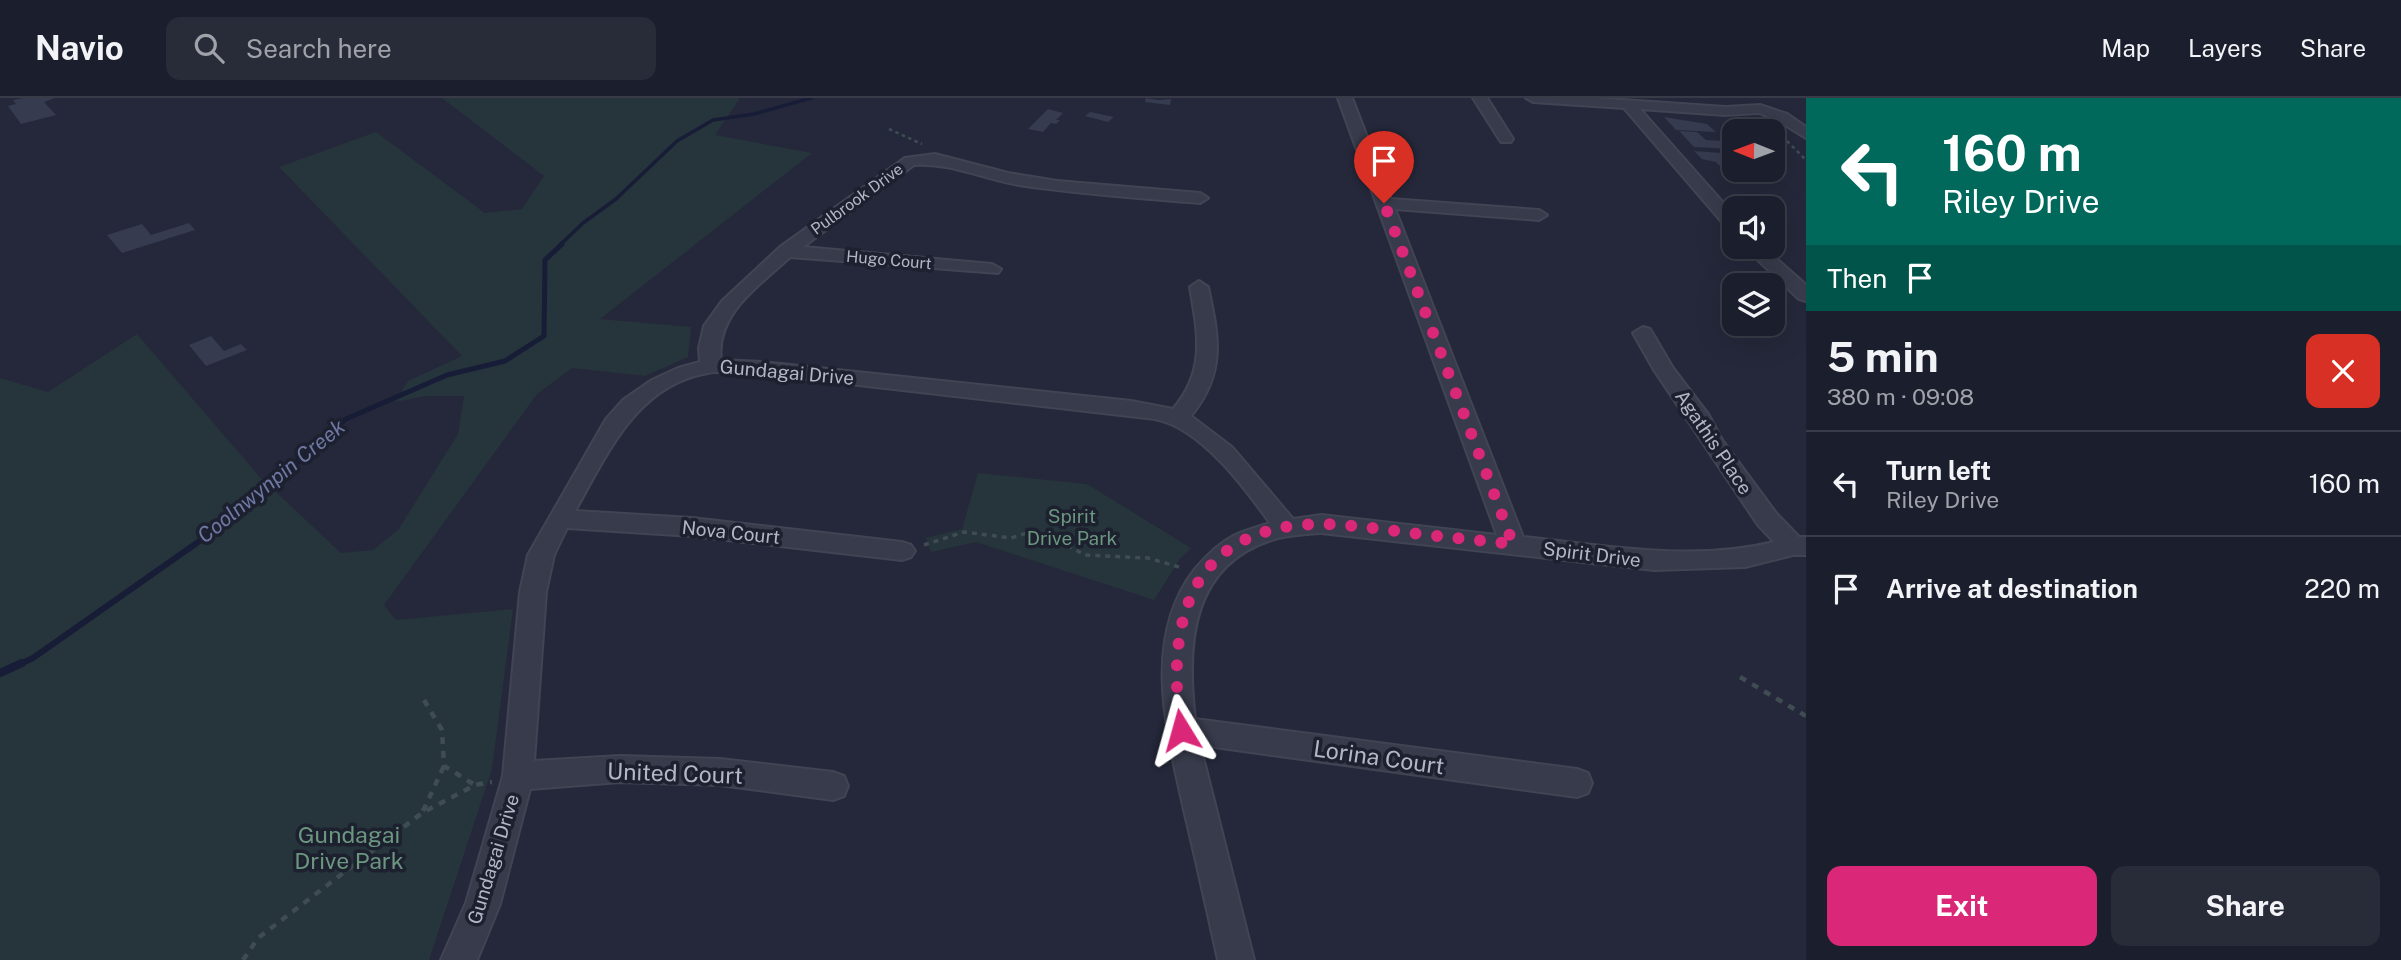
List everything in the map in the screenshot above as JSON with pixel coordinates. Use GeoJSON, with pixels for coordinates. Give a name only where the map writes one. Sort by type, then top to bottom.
{"type":"FeatureCollection","features":[{"type":"Feature","properties":{"kind":"street"},"geometry":{"type":"LineString","coordinates":[[1345,98],[1513,544]]}},
{"type":"Feature","properties":{"kind":"street"},"geometry":{"type":"LineString","coordinates":[[1480,98],[1506,139]]}},
{"type":"Feature","properties":{"kind":"street"},"geometry":{"type":"LineString","coordinates":[[1533,98],[1725,111],[1761,103],[1806,134]]}},
{"type":"Feature","properties":{"kind":"street"},"geometry":{"type":"LineString","coordinates":[[1628,104],[1722,211]]}},
{"type":"Feature","properties":{"kind":"street","name":"Pulbrook Drive"},"geometry":{"type":"LineString","coordinates":[[711,366],[709,348],[714,326],[729,304],[786,251],[910,161],[935,159],[1031,183],[1200,198]]}},
{"type":"Feature","properties":{"kind":"street"},"geometry":{"type":"LineString","coordinates":[[1384,203],[1539,215]]}},
{"type":"Feature","properties":{"kind":"street","name":"Hugo Court"},"geometry":{"type":"LineString","coordinates":[[786,251],[992,269]]}},
{"type":"Feature","properties":{"kind":"street"},"geometry":{"type":"LineString","coordinates":[[1766,259],[1806,295]]}},
{"type":"Feature","properties":{"kind":"street"},"geometry":{"type":"LineString","coordinates":[[1178,418],[1198,393],[1206,373],[1204,310],[1199,287]]}},
{"type":"Feature","properties":{"kind":"street","name":"Agathis Place"},"geometry":{"type":"LineString","coordinates":[[1643,333],[1664,370],[1697,414],[1712,442],[1767,519],[1800,546]]}},
{"type":"Feature","properties":{"kind":"street","name":"Gundagai Drive"},"geometry":{"type":"LineString","coordinates":[[459,960],[483,904],[518,776],[533,592],[541,555],[614,424],[631,405],[659,384],[685,372],[711,366],[762,368],[1131,408],[1178,418],[1216,446],[1267,500],[1286,527]]}},
{"type":"Feature","properties":{"kind":"street","name":"Nova Court"},"geometry":{"type":"LineString","coordinates":[[559,519],[692,527],[902,551]]}},
{"type":"Feature","properties":{"kind":"street","name":"Spirit Drive"},"geometry":{"type":"LineString","coordinates":[[1236,960],[1181,730],[1176,694],[1179,643],[1191,592],[1212,564],[1240,543],[1286,527],[1321,524],[1654,561],[1745,558],[1800,546]]}},
{"type":"Feature","properties":{"kind":"street","name":"Lorina Court"},"geometry":{"type":"LineString","coordinates":[[1181,730],[1577,783]]}},
{"type":"Feature","properties":{"kind":"street","name":"United Court"},"geometry":{"type":"LineString","coordinates":[[518,776],[645,769],[720,772],[832,786]]}},
{"type":"Feature","properties":{"kind":"path"},"geometry":{"type":"LineString","coordinates":[[889,129],[933,149],[935,159]]}},
{"type":"Feature","properties":{"kind":"path"},"geometry":{"type":"LineString","coordinates":[[902,551],[964,532],[1011,538],[1027,533],[1044,533],[1085,555],[1147,558],[1179,567]]}},
{"type":"Feature","properties":{"kind":"path"},"geometry":{"type":"LineString","coordinates":[[1740,677],[1806,716]]}},
{"type":"Feature","properties":{"kind":"path"},"geometry":{"type":"LineString","coordinates":[[422,813],[444,766],[446,738],[436,713],[424,700]]}},
{"type":"Feature","properties":{"kind":"path"},"geometry":{"type":"LineString","coordinates":[[444,766],[475,785]]}},
{"type":"Feature","properties":{"kind":"path"},"geometry":{"type":"LineString","coordinates":[[243,960],[258,938],[422,813],[475,785],[518,776]]}},
{"type":"Feature","properties":{"kind":"green space","name":"Gundagai Drive Park"},"geometry":{"type":"Polygon","coordinates":[[[442,98],[740,98],[715,135],[812,153],[600,319],[691,327],[688,357],[645,376],[572,368],[537,394],[384,605],[396,620],[513,609],[492,769],[429,960],[0,960],[0,378],[48,392],[137,334],[259,476],[341,553],[373,550],[398,530],[458,434],[464,396],[425,396],[395,402],[408,381],[462,356],[279,167],[376,132],[485,213],[522,209],[544,176],[442,98]]]}},
{"type":"Feature","properties":{"kind":"green space","name":"Spirit Drive Park"},"geometry":{"type":"Polygon","coordinates":[[[978,473],[1087,484],[1191,548],[1180,559],[1154,600],[976,542],[931,552],[926,538],[962,529],[978,473]]]}},
{"type":"Feature","properties":{"kind":"building"},"geometry":{"type":"Polygon","coordinates":[[[55,98],[44,102],[56,115],[21,124],[8,106],[16,104],[13,100],[55,98]]]}},
{"type":"Feature","properties":{"kind":"building"},"geometry":{"type":"Polygon","coordinates":[[[1146,98],[1171,99],[1170,105],[1145,102],[1146,98]]]}},
{"type":"Feature","properties":{"kind":"building"},"geometry":{"type":"Polygon","coordinates":[[[1048,109],[1063,113],[1056,120],[1060,120],[1056,124],[1051,123],[1043,132],[1028,129],[1048,109]]]}},
{"type":"Feature","properties":{"kind":"building"},"geometry":{"type":"Polygon","coordinates":[[[1090,112],[1114,117],[1108,122],[1085,116],[1090,112]]]}},
{"type":"Feature","properties":{"kind":"building"},"geometry":{"type":"Polygon","coordinates":[[[1664,117],[1707,124],[1716,132],[1676,130],[1664,117]]]}},
{"type":"Feature","properties":{"kind":"building"},"geometry":{"type":"Polygon","coordinates":[[[1679,131],[1697,132],[1706,140],[1722,141],[1722,148],[1694,147],[1679,131]]]}},
{"type":"Feature","properties":{"kind":"building"},"geometry":{"type":"Polygon","coordinates":[[[1694,151],[1722,153],[1722,167],[1716,162],[1702,159],[1694,151]]]}},
{"type":"Feature","properties":{"kind":"building"},"geometry":{"type":"Polygon","coordinates":[[[189,223],[195,230],[122,253],[107,235],[142,224],[151,235],[189,223]]]}},
{"type":"Feature","properties":{"kind":"building"},"geometry":{"type":"Polygon","coordinates":[[[211,336],[224,351],[241,344],[247,350],[206,366],[189,345],[211,336]]]}},
{"type":"Feature","properties":{"kind":"waterway","name":"Coolnwynpin Creek"},"geometry":{"type":"LineString","coordinates":[[560,245],[583,223],[616,199],[677,141],[713,120],[754,114],[811,98]]}},
{"type":"Feature","properties":{"kind":"waterway","name":"Coolnwynpin Creek"},"geometry":{"type":"LineString","coordinates":[[333,430],[346,419],[447,375],[505,361],[544,336],[545,260],[562,244]]}},
{"type":"Feature","properties":{"kind":"waterway","name":"Coolnwynpin Creek"},"geometry":{"type":"LineString","coordinates":[[18,665],[33,658],[238,514],[335,429]]}},
{"type":"Feature","properties":{"kind":"waterway","name":"Coolnwynpin Creek"},"geometry":{"type":"LineString","coordinates":[[0,673],[22,663]]}},
{"type":"Feature","properties":{"kind":"route"},"geometry":{"type":"LineString","coordinates":[[1181,730],[1176,694],[1179,643],[1185,611],[1191,592],[1200,578],[1212,564],[1240,543],[1286,527],[1321,524],[1513,544],[1384,203]]}}]}
